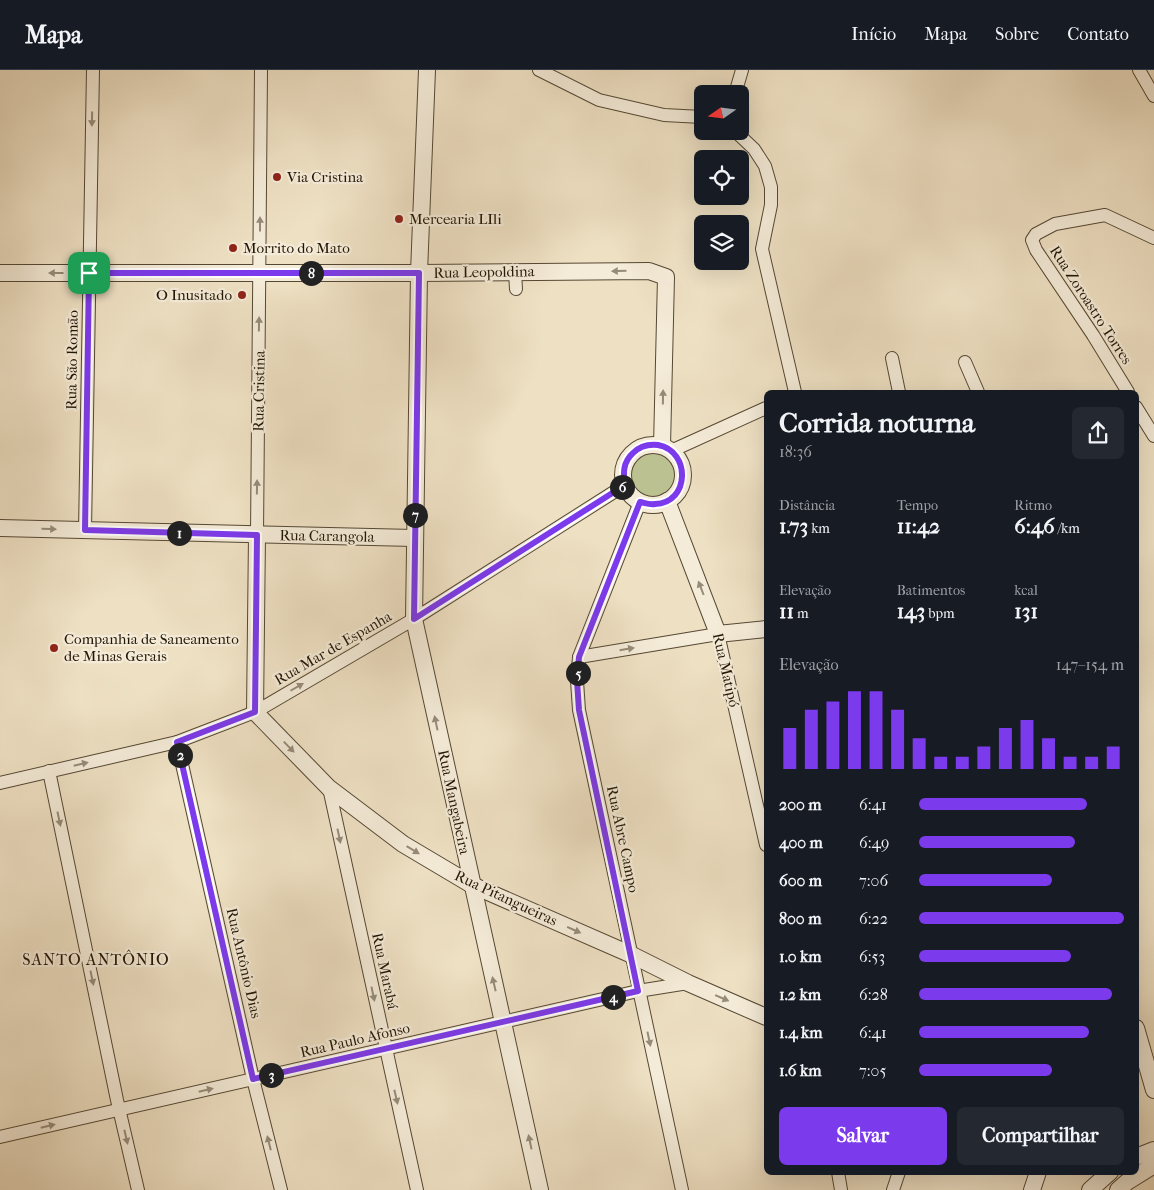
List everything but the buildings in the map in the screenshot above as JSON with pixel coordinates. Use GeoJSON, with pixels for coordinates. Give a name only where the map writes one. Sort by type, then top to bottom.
{"type":"FeatureCollection","features":[{"type":"Feature","properties":{"kind":"street","name":"Rua São Romão"},"geometry":{"type":"LineString","coordinates":[[85,530],[93,70]]}},
{"type":"Feature","properties":{"kind":"street","name":"Rua Cristina"},"geometry":{"type":"LineString","coordinates":[[255,712],[261,70]]}},
{"type":"Feature","properties":{"kind":"street","name":"Rua Mangabeira"},"geometry":{"type":"LineString","coordinates":[[427,70],[419,273],[414,619],[540,1190]]}},
{"type":"Feature","properties":{"kind":"street"},"geometry":{"type":"LineString","coordinates":[[539,70],[599,100],[664,115],[694,117]]}},
{"type":"Feature","properties":{"kind":"street"},"geometry":{"type":"LineString","coordinates":[[738,85],[742,70]]}},
{"type":"Feature","properties":{"kind":"street"},"geometry":{"type":"LineString","coordinates":[[1139,70],[1154,96]]}},
{"type":"Feature","properties":{"kind":"street"},"geometry":{"type":"LineString","coordinates":[[746,140],[754,148],[765,166],[771,187],[771,205],[762,249],[795,390]]}},
{"type":"Feature","properties":{"kind":"street","name":"Rua Zoroastro Torres"},"geometry":{"type":"LineString","coordinates":[[1127,390],[1093,335],[1036,250],[1032,240],[1036,234],[1055,224],[1105,215],[1154,238]]}},
{"type":"Feature","properties":{"kind":"street","name":"Rua Leopoldina"},"geometry":{"type":"LineString","coordinates":[[0,273],[648,271],[666,277],[667,449]]}},
{"type":"Feature","properties":{"kind":"street"},"geometry":{"type":"LineString","coordinates":[[515,272],[516,289]]}},
{"type":"Feature","properties":{"kind":"street"},"geometry":{"type":"LineString","coordinates":[[892,358],[899,390]]}},
{"type":"Feature","properties":{"kind":"street"},"geometry":{"type":"LineString","coordinates":[[965,362],[977,390]]}},
{"type":"Feature","properties":{"kind":"street"},"geometry":{"type":"LineString","coordinates":[[667,449],[678,458],[682,467],[683,477],[680,487],[668,501],[655,504],[640,502],[630,493],[625,485],[624,469],[631,454],[646,446],[667,449],[764,409]]}},
{"type":"Feature","properties":{"kind":"street"},"geometry":{"type":"LineString","coordinates":[[1139,412],[1154,436]]}},
{"type":"Feature","properties":{"kind":"street","name":"Rua Mar de Espanha"},"geometry":{"type":"LineString","coordinates":[[0,783],[177,742],[255,712],[414,619],[625,485]]}},
{"type":"Feature","properties":{"kind":"street","name":"Rua Matipó"},"geometry":{"type":"LineString","coordinates":[[668,501],[718,634],[764,836]]}},
{"type":"Feature","properties":{"kind":"street","name":"Rua Abre Campo"},"geometry":{"type":"LineString","coordinates":[[640,502],[579,657],[577,681],[579,710],[682,1190]]}},
{"type":"Feature","properties":{"kind":"street","name":"Rua Carangola"},"geometry":{"type":"LineString","coordinates":[[0,528],[414,538]]}},
{"type":"Feature","properties":{"kind":"street"},"geometry":{"type":"LineString","coordinates":[[579,657],[718,634],[764,629]]}},
{"type":"Feature","properties":{"kind":"street","name":"Rua Pitangueiras"},"geometry":{"type":"LineString","coordinates":[[255,712],[328,788],[403,844],[472,885],[632,955],[688,983],[764,1016]]}},
{"type":"Feature","properties":{"kind":"street","name":"Rua Antônio Dias"},"geometry":{"type":"LineString","coordinates":[[177,742],[253,1079],[281,1190]]}},
{"type":"Feature","properties":{"kind":"street"},"geometry":{"type":"LineString","coordinates":[[49,771],[138,1190]]}},
{"type":"Feature","properties":{"kind":"street","name":"Rua Marabá"},"geometry":{"type":"LineString","coordinates":[[328,788],[417,1190]]}},
{"type":"Feature","properties":{"kind":"street","name":"Rua Paulo Afonso"},"geometry":{"type":"LineString","coordinates":[[0,1137],[638,991],[688,983]]}},
{"type":"Feature","properties":{"kind":"street"},"geometry":{"type":"LineString","coordinates":[[1139,1038],[1154,1090]]}},
{"type":"Feature","properties":{"kind":"street"},"geometry":{"type":"LineString","coordinates":[[1139,1156],[1154,1150]]}},
{"type":"Feature","properties":{"kind":"street"},"geometry":{"type":"LineString","coordinates":[[1139,1174],[1154,1165]]}},
{"type":"Feature","properties":{"kind":"street"},"geometry":{"type":"LineString","coordinates":[[839,1175],[842,1190]]}},
{"type":"Feature","properties":{"kind":"street"},"geometry":{"type":"LineString","coordinates":[[893,1190],[898,1175]]}},
{"type":"Feature","properties":{"kind":"street"},"geometry":{"type":"LineString","coordinates":[[1032,1190],[1037,1175]]}},
{"type":"Feature","properties":{"kind":"street"},"geometry":{"type":"LineString","coordinates":[[1090,1190],[1107,1175]]}},
{"type":"Feature","properties":{"kind":"street"},"geometry":{"type":"LineString","coordinates":[[1118,1190],[1138,1175]]}},
{"type":"Feature","properties":{"kind":"green space"},"geometry":{"type":"Polygon","coordinates":[[[653,448],[663,450],[672,456],[678,465],[680,475],[678,485],[672,494],[663,500],[653,502],[643,500],[634,494],[628,485],[626,475],[628,465],[634,456],[643,450],[653,448]]]}},
{"type":"Feature","properties":{"kind":"place","name":"Via Cristina"},"geometry":{"type":"Point","coordinates":[277,177]}},
{"type":"Feature","properties":{"kind":"place","name":"Mercearia LIli"},"geometry":{"type":"Point","coordinates":[399,219]}},
{"type":"Feature","properties":{"kind":"place","name":"Morrito do Mato"},"geometry":{"type":"Point","coordinates":[233,248]}},
{"type":"Feature","properties":{"kind":"place","name":"O Inusitado"},"geometry":{"type":"Point","coordinates":[242,295]}},
{"type":"Feature","properties":{"kind":"place","name":"Companhia de Saneamento de Minas Gerais"},"geometry":{"type":"Point","coordinates":[54,648]}},
{"type":"Feature","properties":{"kind":"district","name":"SANTO ANTÔNIO"},"geometry":{"type":"Point","coordinates":[96,959]}},
{"type":"Feature","properties":{"kind":"route"},"geometry":{"type":"LineString","coordinates":[[89,273],[419,273],[414,619],[625,485],[623,477],[626,461],[638,449],[654,445],[662,446],[672,451],[678,458],[682,467],[683,477],[675,495],[662,504],[640,502],[579,657],[577,681],[579,710],[632,955],[638,991],[378,1052],[253,1079],[177,742],[255,712],[257,535],[85,530],[89,273]]}}]}
